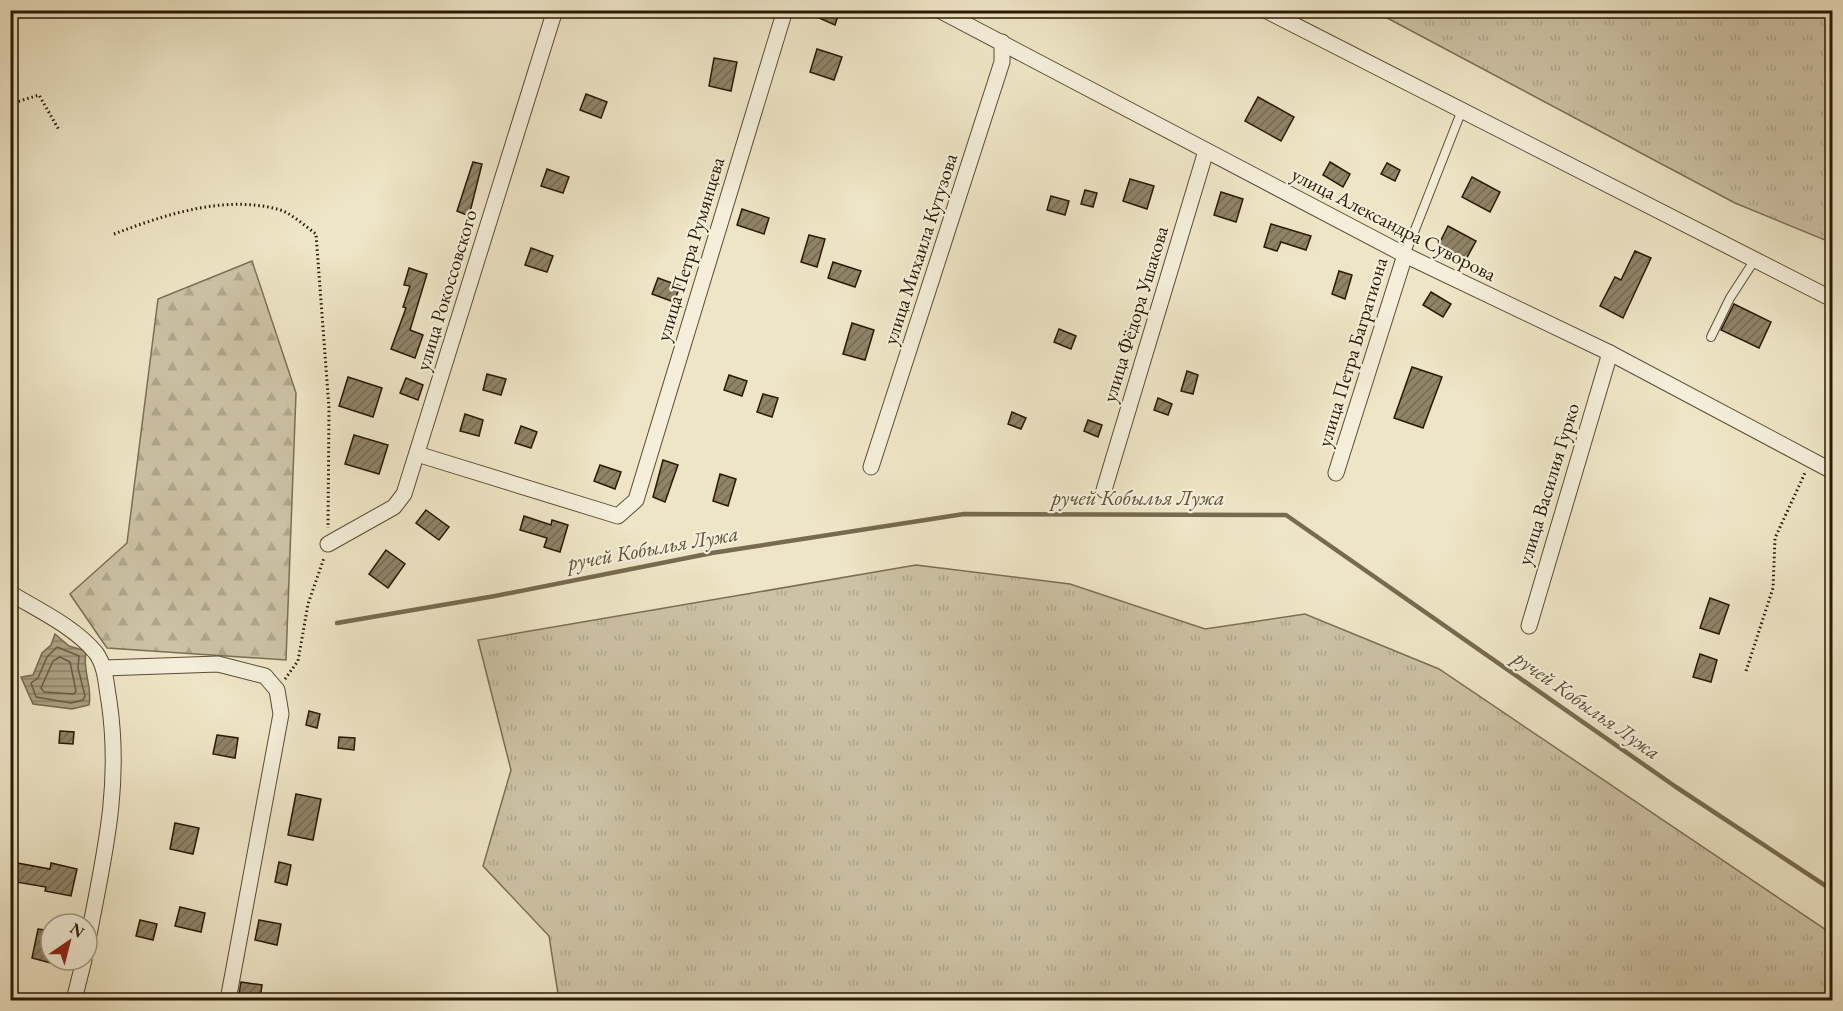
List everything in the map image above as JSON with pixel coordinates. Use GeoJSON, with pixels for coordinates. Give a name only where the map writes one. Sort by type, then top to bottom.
{"type":"FeatureCollection","features":[{"type":"Feature","properties":{"kind":"street","name":"улица Рокоссовского"},"geometry":{"type":"LineString","coordinates":[[328,544],[394,507],[404,494],[555,10]]}},
{"type":"Feature","properties":{"kind":"street","name":"улица Петра Румянцева"},"geometry":{"type":"LineString","coordinates":[[417,454],[618,516],[636,500],[785,10]]}},
{"type":"Feature","properties":{"kind":"street","name":"улица Александра Суворова"},"geometry":{"type":"LineString","coordinates":[[939,10],[1405,255],[1610,353],[1833,471]]}},
{"type":"Feature","properties":{"kind":"street"},"geometry":{"type":"LineString","coordinates":[[1265,10],[1754,261],[1833,299]]}},
{"type":"Feature","properties":{"kind":"street","name":"улица Михаила Кутузова"},"geometry":{"type":"LineString","coordinates":[[871,467],[1002,62],[1002,42]]}},
{"type":"Feature","properties":{"kind":"street","name":"улица Фёдора Ушакова"},"geometry":{"type":"LineString","coordinates":[[1104,489],[1206,151]]}},
{"type":"Feature","properties":{"kind":"street","name":"улица Петра Багратиона"},"geometry":{"type":"LineString","coordinates":[[1336,473],[1405,255]]}},
{"type":"Feature","properties":{"kind":"street","name":"улица Василия Гурко"},"geometry":{"type":"LineString","coordinates":[[1529,626],[1610,353]]}},
{"type":"Feature","properties":{"kind":"street"},"geometry":{"type":"LineString","coordinates":[[10,592],[76,634],[95,653],[104,668],[115,741],[114,787],[93,912]]}},
{"type":"Feature","properties":{"kind":"street"},"geometry":{"type":"LineString","coordinates":[[104,668],[218,664],[265,676],[277,690],[281,714],[228,1000]]}},
{"type":"Feature","properties":{"kind":"street"},"geometry":{"type":"LineString","coordinates":[[74,1000],[81,972]]}},
{"type":"Feature","properties":{"kind":"lane","name":"улица Петра Багратиона"},"geometry":{"type":"LineString","coordinates":[[1405,255],[1462,110]]}},
{"type":"Feature","properties":{"kind":"lane"},"geometry":{"type":"LineString","coordinates":[[1711,337],[1730,298],[1754,261]]}},
{"type":"Feature","properties":{"kind":"path"},"geometry":{"type":"LineString","coordinates":[[10,104],[39,95],[59,130]]}},
{"type":"Feature","properties":{"kind":"path"},"geometry":{"type":"LineString","coordinates":[[114,234],[165,215],[233,204],[279,209],[316,234],[329,408],[328,544],[308,604],[298,661],[277,690]]}},
{"type":"Feature","properties":{"kind":"path"},"geometry":{"type":"LineString","coordinates":[[1746,671],[1773,588],[1775,538],[1811,460]]}},
{"type":"Feature","properties":{"kind":"green space"},"geometry":{"type":"Polygon","coordinates":[[[1374,11],[1832,11],[1832,243],[1735,203],[1374,11]]]}},
{"type":"Feature","properties":{"kind":"green space"},"geometry":{"type":"Polygon","coordinates":[[[252,261],[296,393],[286,660],[107,648],[70,594],[127,543],[158,299],[252,261]]]}},
{"type":"Feature","properties":{"kind":"green space"},"geometry":{"type":"Polygon","coordinates":[[[916,565],[1070,584],[1205,629],[1305,614],[1439,669],[1832,934],[1832,1000],[559,1000],[549,936],[483,866],[511,770],[478,640],[916,565]]]}},
{"type":"Feature","properties":{"kind":"water"},"geometry":{"type":"Polygon","coordinates":[[[55,634],[69,646],[86,651],[85,666],[90,692],[89,705],[72,709],[33,704],[21,677],[33,675],[42,653],[51,645],[55,634]]]}},
{"type":"Feature","properties":{"kind":"building"},"geometry":{"type":"Polygon","coordinates":[[[801,10],[840,10],[835,25],[801,10]]]}},
{"type":"Feature","properties":{"kind":"building"},"geometry":{"type":"Polygon","coordinates":[[[817,49],[842,57],[834,80],[810,72],[817,49]]]}},
{"type":"Feature","properties":{"kind":"building"},"geometry":{"type":"Polygon","coordinates":[[[714,58],[737,62],[731,91],[709,86],[714,58]]]}},
{"type":"Feature","properties":{"kind":"building"},"geometry":{"type":"Polygon","coordinates":[[[586,94],[607,102],[601,118],[580,110],[586,94]]]}},
{"type":"Feature","properties":{"kind":"building"},"geometry":{"type":"Polygon","coordinates":[[[1258,97],[1294,117],[1281,141],[1245,121],[1258,97]]]}},
{"type":"Feature","properties":{"kind":"building"},"geometry":{"type":"Polygon","coordinates":[[[473,162],[482,164],[469,216],[457,211],[473,162]]]}},
{"type":"Feature","properties":{"kind":"building"},"geometry":{"type":"Polygon","coordinates":[[[1330,162],[1350,174],[1343,187],[1323,175],[1330,162]]]}},
{"type":"Feature","properties":{"kind":"building"},"geometry":{"type":"Polygon","coordinates":[[[1387,163],[1400,170],[1395,181],[1381,174],[1387,163]]]}},
{"type":"Feature","properties":{"kind":"building"},"geometry":{"type":"Polygon","coordinates":[[[547,169],[569,177],[563,193],[541,186],[547,169]]]}},
{"type":"Feature","properties":{"kind":"building"},"geometry":{"type":"Polygon","coordinates":[[[1472,177],[1500,192],[1490,212],[1462,197],[1472,177]]]}},
{"type":"Feature","properties":{"kind":"building"},"geometry":{"type":"Polygon","coordinates":[[[1130,179],[1154,186],[1147,209],[1123,201],[1130,179]]]}},
{"type":"Feature","properties":{"kind":"building"},"geometry":{"type":"Polygon","coordinates":[[[1085,190],[1097,193],[1093,207],[1081,204],[1085,190]]]}},
{"type":"Feature","properties":{"kind":"building"},"geometry":{"type":"Polygon","coordinates":[[[1221,192],[1243,199],[1236,222],[1214,215],[1221,192]]]}},
{"type":"Feature","properties":{"kind":"building"},"geometry":{"type":"Polygon","coordinates":[[[1051,196],[1069,201],[1065,215],[1047,210],[1051,196]]]}},
{"type":"Feature","properties":{"kind":"building"},"geometry":{"type":"Polygon","coordinates":[[[742,209],[769,218],[764,234],[737,225],[742,209]]]}},
{"type":"Feature","properties":{"kind":"building"},"geometry":{"type":"Polygon","coordinates":[[[1271,224],[1311,236],[1306,250],[1281,242],[1277,251],[1264,247],[1271,224]]]}},
{"type":"Feature","properties":{"kind":"building"},"geometry":{"type":"Polygon","coordinates":[[[1448,226],[1476,241],[1465,261],[1438,246],[1448,226]]]}},
{"type":"Feature","properties":{"kind":"building"},"geometry":{"type":"Polygon","coordinates":[[[809,235],[825,239],[817,267],[801,262],[809,235]]]}},
{"type":"Feature","properties":{"kind":"building"},"geometry":{"type":"Polygon","coordinates":[[[531,248],[553,256],[547,272],[525,265],[531,248]]]}},
{"type":"Feature","properties":{"kind":"building"},"geometry":{"type":"Polygon","coordinates":[[[1635,251],[1651,258],[1623,318],[1600,306],[1615,277],[1621,280],[1635,251]]]}},
{"type":"Feature","properties":{"kind":"building"},"geometry":{"type":"Polygon","coordinates":[[[833,262],[861,271],[855,287],[828,278],[833,262]]]}},
{"type":"Feature","properties":{"kind":"building"},"geometry":{"type":"Polygon","coordinates":[[[409,268],[427,274],[410,330],[423,335],[415,358],[391,349],[406,308],[403,307],[410,286],[404,285],[409,268]]]}},
{"type":"Feature","properties":{"kind":"building"},"geometry":{"type":"Polygon","coordinates":[[[1339,271],[1352,275],[1345,299],[1332,294],[1339,271]]]}},
{"type":"Feature","properties":{"kind":"building"},"geometry":{"type":"Polygon","coordinates":[[[658,278],[680,286],[674,302],[652,294],[658,278]]]}},
{"type":"Feature","properties":{"kind":"building"},"geometry":{"type":"Polygon","coordinates":[[[1431,292],[1451,304],[1443,317],[1423,305],[1431,292]]]}},
{"type":"Feature","properties":{"kind":"building"},"geometry":{"type":"Polygon","coordinates":[[[1734,304],[1771,322],[1759,348],[1721,330],[1734,304]]]}},
{"type":"Feature","properties":{"kind":"building"},"geometry":{"type":"Polygon","coordinates":[[[852,323],[874,330],[865,360],[843,354],[852,323]]]}},
{"type":"Feature","properties":{"kind":"building"},"geometry":{"type":"Polygon","coordinates":[[[1059,329],[1076,336],[1071,349],[1054,342],[1059,329]]]}},
{"type":"Feature","properties":{"kind":"building"},"geometry":{"type":"Polygon","coordinates":[[[1412,367],[1442,377],[1423,428],[1394,418],[1412,367]]]}},
{"type":"Feature","properties":{"kind":"building"},"geometry":{"type":"Polygon","coordinates":[[[1187,371],[1198,375],[1193,394],[1181,391],[1187,371]]]}},
{"type":"Feature","properties":{"kind":"building"},"geometry":{"type":"Polygon","coordinates":[[[487,374],[506,379],[501,395],[483,390],[487,374]]]}},
{"type":"Feature","properties":{"kind":"building"},"geometry":{"type":"Polygon","coordinates":[[[729,375],[747,381],[742,396],[724,390],[729,375]]]}},
{"type":"Feature","properties":{"kind":"building"},"geometry":{"type":"Polygon","coordinates":[[[348,377],[382,388],[373,417],[339,406],[348,377]]]}},
{"type":"Feature","properties":{"kind":"building"},"geometry":{"type":"Polygon","coordinates":[[[406,378],[423,385],[418,400],[400,393],[406,378]]]}},
{"type":"Feature","properties":{"kind":"building"},"geometry":{"type":"Polygon","coordinates":[[[763,394],[778,398],[772,417],[757,412],[763,394]]]}},
{"type":"Feature","properties":{"kind":"building"},"geometry":{"type":"Polygon","coordinates":[[[1158,398],[1172,404],[1168,415],[1154,410],[1158,398]]]}},
{"type":"Feature","properties":{"kind":"building"},"geometry":{"type":"Polygon","coordinates":[[[1012,412],[1026,418],[1021,429],[1008,424],[1012,412]]]}},
{"type":"Feature","properties":{"kind":"building"},"geometry":{"type":"Polygon","coordinates":[[[465,414],[483,420],[479,436],[460,431],[465,414]]]}},
{"type":"Feature","properties":{"kind":"building"},"geometry":{"type":"Polygon","coordinates":[[[1088,420],[1102,425],[1098,437],[1084,431],[1088,420]]]}},
{"type":"Feature","properties":{"kind":"building"},"geometry":{"type":"Polygon","coordinates":[[[521,426],[537,432],[531,448],[515,443],[521,426]]]}},
{"type":"Feature","properties":{"kind":"building"},"geometry":{"type":"Polygon","coordinates":[[[354,435],[388,445],[379,474],[345,464],[354,435]]]}},
{"type":"Feature","properties":{"kind":"building"},"geometry":{"type":"Polygon","coordinates":[[[663,460],[678,465],[665,502],[653,497],[663,460]]]}},
{"type":"Feature","properties":{"kind":"building"},"geometry":{"type":"Polygon","coordinates":[[[600,465],[621,472],[615,489],[594,481],[600,465]]]}},
{"type":"Feature","properties":{"kind":"building"},"geometry":{"type":"Polygon","coordinates":[[[720,474],[736,479],[728,506],[713,501],[720,474]]]}},
{"type":"Feature","properties":{"kind":"building"},"geometry":{"type":"Polygon","coordinates":[[[426,510],[449,527],[439,540],[416,523],[426,510]]]}},
{"type":"Feature","properties":{"kind":"building"},"geometry":{"type":"Polygon","coordinates":[[[524,516],[551,525],[552,520],[568,525],[560,552],[544,547],[547,538],[520,530],[524,516]]]}},
{"type":"Feature","properties":{"kind":"building"},"geometry":{"type":"Polygon","coordinates":[[[386,550],[405,564],[388,588],[369,574],[386,550]]]}},
{"type":"Feature","properties":{"kind":"building"},"geometry":{"type":"Polygon","coordinates":[[[1710,598],[1729,605],[1719,634],[1700,628],[1710,598]]]}},
{"type":"Feature","properties":{"kind":"building"},"geometry":{"type":"Polygon","coordinates":[[[1700,654],[1717,660],[1711,682],[1693,677],[1700,654]]]}},
{"type":"Feature","properties":{"kind":"building"},"geometry":{"type":"Polygon","coordinates":[[[309,711],[320,714],[317,728],[306,725],[309,711]]]}},
{"type":"Feature","properties":{"kind":"building"},"geometry":{"type":"Polygon","coordinates":[[[60,731],[74,732],[73,744],[59,743],[60,731]]]}},
{"type":"Feature","properties":{"kind":"building"},"geometry":{"type":"Polygon","coordinates":[[[217,735],[238,738],[235,758],[213,754],[217,735]]]}},
{"type":"Feature","properties":{"kind":"building"},"geometry":{"type":"Polygon","coordinates":[[[339,737],[355,738],[354,750],[338,748],[339,737]]]}},
{"type":"Feature","properties":{"kind":"building"},"geometry":{"type":"Polygon","coordinates":[[[296,794],[321,799],[313,840],[288,835],[296,794]]]}},
{"type":"Feature","properties":{"kind":"building"},"geometry":{"type":"Polygon","coordinates":[[[175,823],[199,828],[193,854],[170,849],[175,823]]]}},
{"type":"Feature","properties":{"kind":"building"},"geometry":{"type":"Polygon","coordinates":[[[12,862],[50,869],[51,863],[77,869],[71,896],[45,891],[46,887],[10,881],[12,862]]]}},
{"type":"Feature","properties":{"kind":"building"},"geometry":{"type":"Polygon","coordinates":[[[279,862],[291,865],[287,885],[275,882],[279,862]]]}},
{"type":"Feature","properties":{"kind":"building"},"geometry":{"type":"Polygon","coordinates":[[[180,907],[205,913],[201,932],[175,926],[180,907]]]}},
{"type":"Feature","properties":{"kind":"building"},"geometry":{"type":"Polygon","coordinates":[[[140,920],[157,924],[153,940],[136,936],[140,920]]]}},
{"type":"Feature","properties":{"kind":"building"},"geometry":{"type":"Polygon","coordinates":[[[259,920],[281,924],[277,945],[255,940],[259,920]]]}},
{"type":"Feature","properties":{"kind":"building"},"geometry":{"type":"Polygon","coordinates":[[[38,929],[39,929],[39,960],[32,958],[38,929]]]}},
{"type":"Feature","properties":{"kind":"building"},"geometry":{"type":"Polygon","coordinates":[[[241,982],[262,985],[260,1000],[238,1000],[241,982]]]}},
{"type":"Feature","properties":{"kind":"waterway","name":"ручей Кобылья Лужа"},"geometry":{"type":"LineString","coordinates":[[337,623],[495,596],[712,553],[964,514],[1286,515],[1676,787],[1832,890]]}}]}
